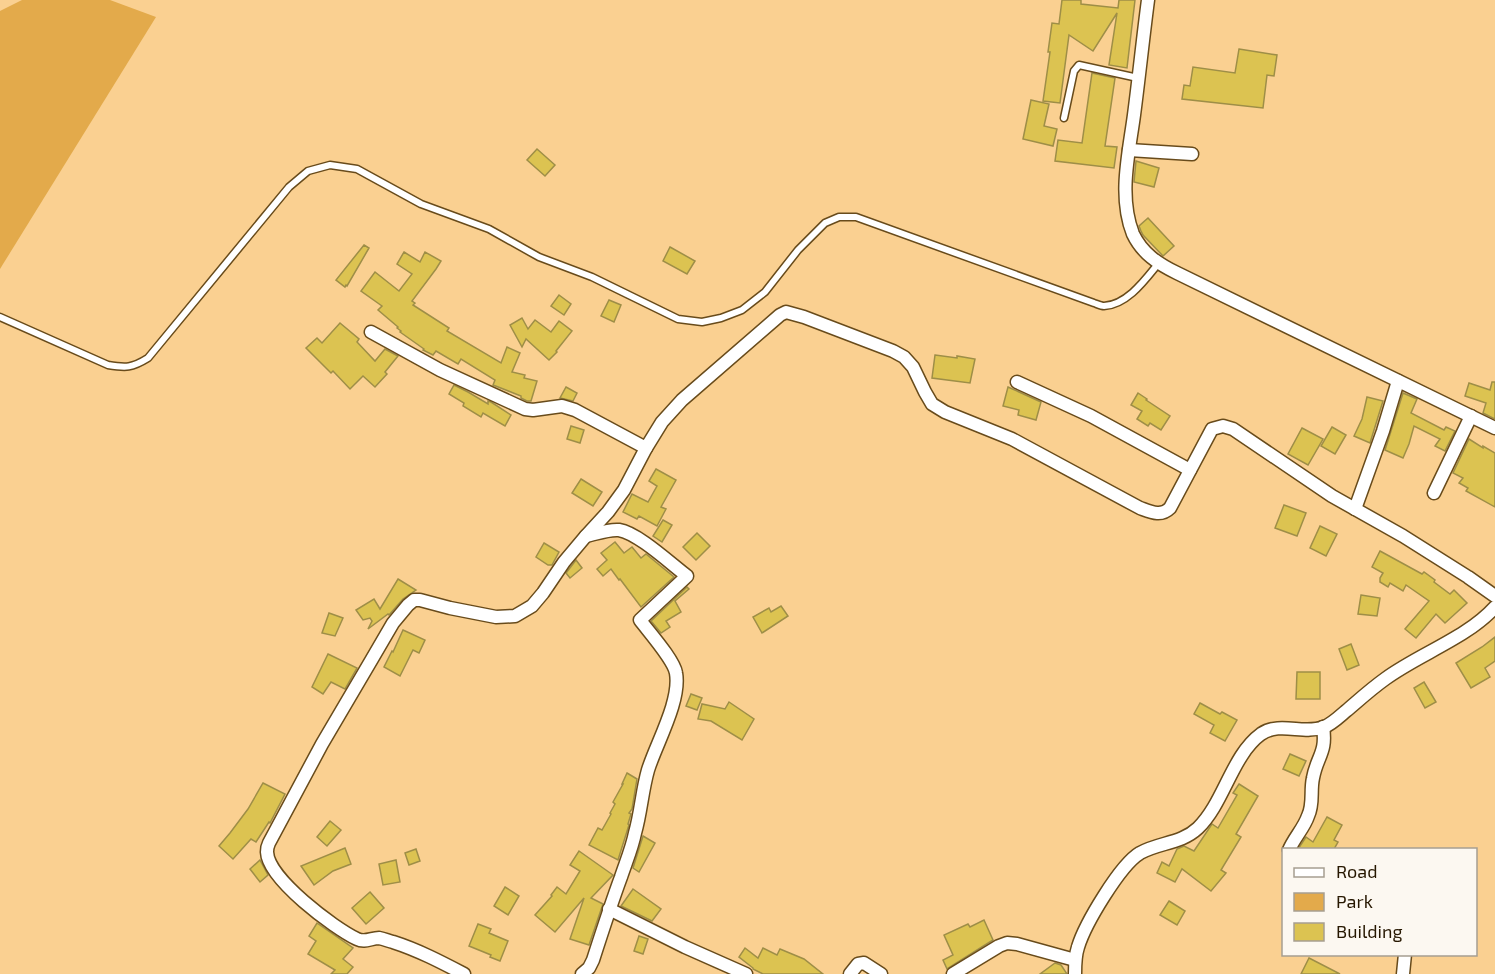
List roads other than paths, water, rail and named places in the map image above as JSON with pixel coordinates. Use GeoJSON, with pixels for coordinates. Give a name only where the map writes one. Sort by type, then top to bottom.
{"type":"FeatureCollection","features":[{"type":"Feature","properties":{"kind":"street"},"geometry":{"type":"LineString","coordinates":[[1148,0],[1126,171],[1129,221],[1133,233],[1147,254],[1158,264],[1495,428]]}},
{"type":"Feature","properties":{"kind":"street"},"geometry":{"type":"LineString","coordinates":[[1129,150],[1192,154]]}},
{"type":"Feature","properties":{"kind":"street"},"geometry":{"type":"LineString","coordinates":[[464,974],[414,949],[379,938],[362,941],[323,917],[278,876],[269,862],[266,850],[275,829],[393,623],[408,605],[414,600],[420,600],[496,616],[515,616],[532,606],[564,562],[608,513],[624,490],[662,422],[682,400],[786,312],[804,316],[893,351],[904,357],[913,367],[932,404],[945,412],[1012,439],[1140,508],[1158,514],[1170,508],[1212,429],[1223,426],[1244,436],[1332,496],[1440,560],[1495,596]]}},
{"type":"Feature","properties":{"kind":"street"},"geometry":{"type":"LineString","coordinates":[[371,332],[440,370],[506,401],[525,409],[562,406],[575,410],[646,448]]}},
{"type":"Feature","properties":{"kind":"street"},"geometry":{"type":"LineString","coordinates":[[1017,381],[1091,416],[1190,470]]}},
{"type":"Feature","properties":{"kind":"street"},"geometry":{"type":"LineString","coordinates":[[1355,509],[1398,381]]}},
{"type":"Feature","properties":{"kind":"street"},"geometry":{"type":"LineString","coordinates":[[1434,494],[1471,416]]}},
{"type":"Feature","properties":{"kind":"street"},"geometry":{"type":"LineString","coordinates":[[582,974],[593,960],[632,846],[648,770],[674,700],[676,673],[672,663],[640,620],[687,576],[631,534],[610,530],[585,537]]}},
{"type":"Feature","properties":{"kind":"street"},"geometry":{"type":"LineString","coordinates":[[1074,974],[1079,945],[1094,912],[1126,867],[1138,854],[1150,848],[1180,840],[1199,828],[1253,741],[1263,732],[1283,728],[1323,727],[1406,664],[1475,626],[1495,607]]}},
{"type":"Feature","properties":{"kind":"street"},"geometry":{"type":"LineString","coordinates":[[1290,848],[1310,812],[1313,776],[1324,750],[1323,727]]}},
{"type":"Feature","properties":{"kind":"street"},"geometry":{"type":"LineString","coordinates":[[609,909],[746,974]]}},
{"type":"Feature","properties":{"kind":"street"},"geometry":{"type":"LineString","coordinates":[[953,974],[1007,943],[1075,960]]}},
{"type":"Feature","properties":{"kind":"street"},"geometry":{"type":"LineString","coordinates":[[1403,974],[1405,956]]}},
{"type":"Feature","properties":{"kind":"street"},"geometry":{"type":"LineString","coordinates":[[850,974],[858,964],[864,963],[881,974]]}},
{"type":"Feature","properties":{"kind":"lane"},"geometry":{"type":"LineString","coordinates":[[1064,118],[1074,71],[1079,65],[1138,78]]}},
{"type":"Feature","properties":{"kind":"lane"},"geometry":{"type":"LineString","coordinates":[[0,317],[108,365],[123,368],[136,366],[148,358],[289,187],[308,171],[330,165],[357,169],[421,204],[489,229],[539,257],[592,277],[678,319],[702,322],[742,310],[765,292],[813,234],[825,223],[839,218],[855,217],[1104,306],[1121,301],[1137,290],[1158,264]]}}]}
